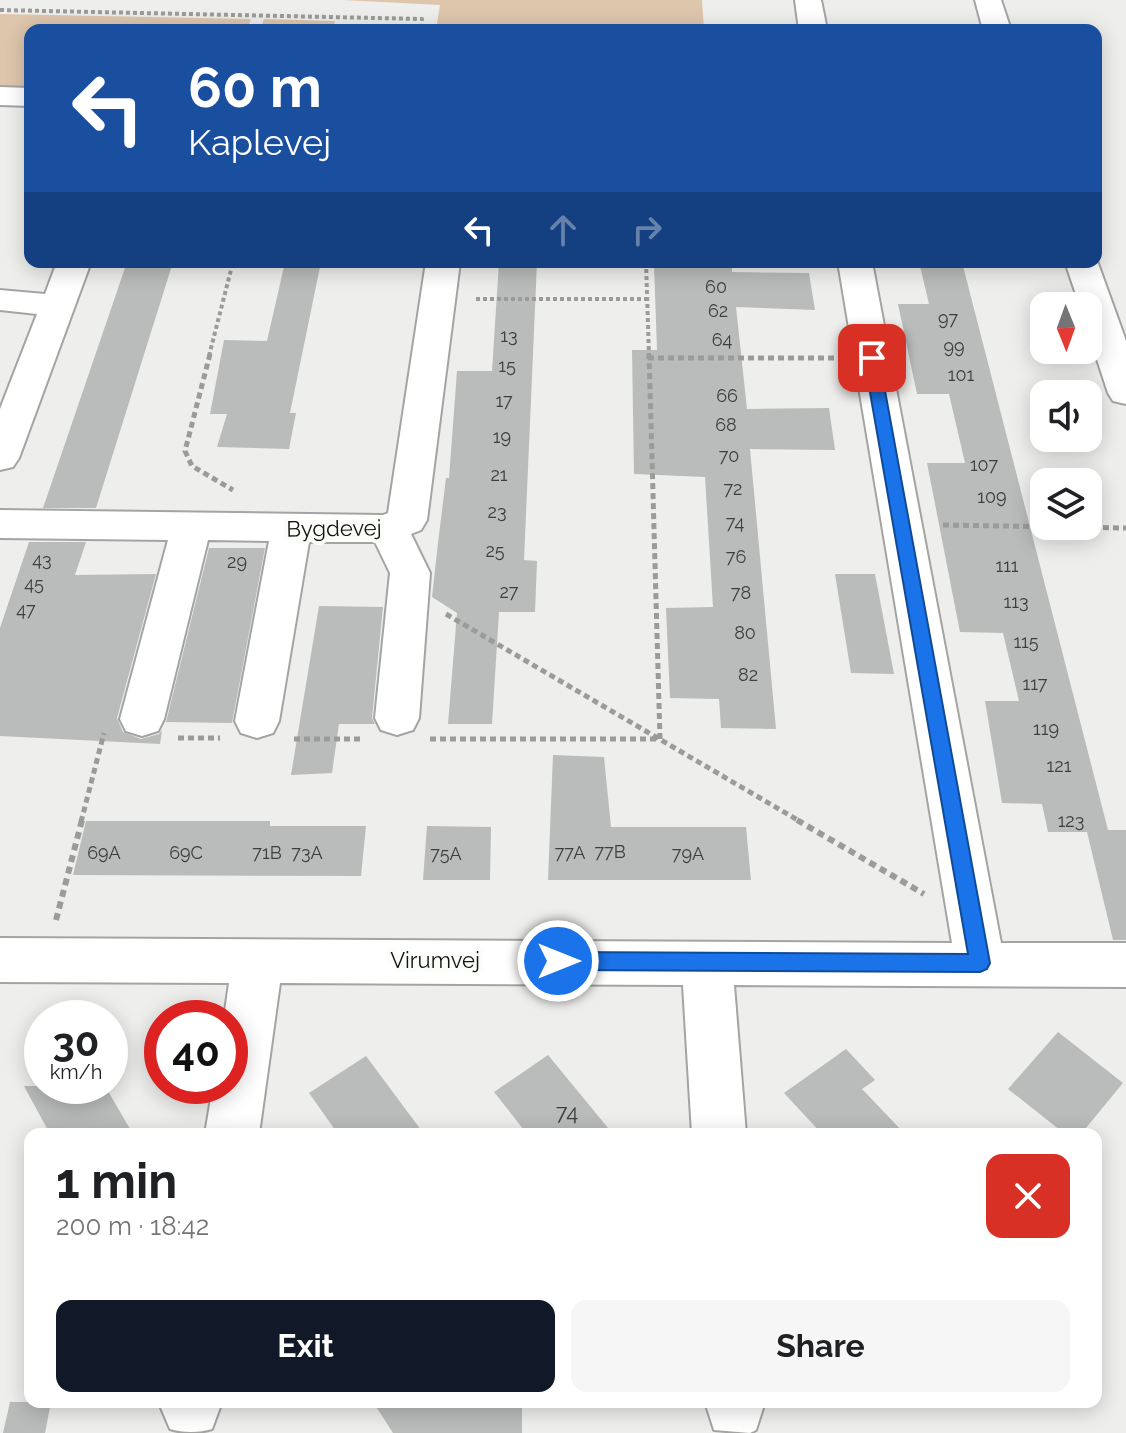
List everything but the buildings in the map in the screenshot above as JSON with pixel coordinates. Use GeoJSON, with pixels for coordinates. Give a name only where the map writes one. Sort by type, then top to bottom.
{"type":"FeatureCollection","features":[{"type":"Feature","properties":{"kind":"street"},"geometry":{"type":"LineString","coordinates":[[808,0],[812,24]]}},
{"type":"Feature","properties":{"kind":"street"},"geometry":{"type":"LineString","coordinates":[[988,0],[995,24]]}},
{"type":"Feature","properties":{"kind":"street"},"geometry":{"type":"LineString","coordinates":[[0,96],[24,97]]}},
{"type":"Feature","properties":{"kind":"street"},"geometry":{"type":"LineString","coordinates":[[0,458],[72,268]]}},
{"type":"Feature","properties":{"kind":"street"},"geometry":{"type":"LineString","coordinates":[[856,268],[976,943]]}},
{"type":"Feature","properties":{"kind":"street"},"geometry":{"type":"LineString","coordinates":[[1094,269],[1126,393]]}},
{"type":"Feature","properties":{"kind":"street","name":"Bygdevej"},"geometry":{"type":"LineString","coordinates":[[0,524],[388,529],[407,520],[441,280]]}},
{"type":"Feature","properties":{"kind":"street"},"geometry":{"type":"LineString","coordinates":[[0,300],[57,305]]}},
{"type":"Feature","properties":{"kind":"street"},"geometry":{"type":"LineString","coordinates":[[134,729],[191,527]]}},
{"type":"Feature","properties":{"kind":"street"},"geometry":{"type":"LineString","coordinates":[[255,733],[295,529]]}},
{"type":"Feature","properties":{"kind":"street"},"geometry":{"type":"LineString","coordinates":[[388,529],[410,573],[397,732]]}},
{"type":"Feature","properties":{"kind":"street","name":"Virumvej"},"geometry":{"type":"LineString","coordinates":[[23,960],[707,962],[976,943],[1126,965]]}},
{"type":"Feature","properties":{"kind":"street"},"geometry":{"type":"LineString","coordinates":[[233,1128],[258,959]]}},
{"type":"Feature","properties":{"kind":"street"},"geometry":{"type":"LineString","coordinates":[[707,962],[719,1128]]}},
{"type":"Feature","properties":{"kind":"path"},"geometry":{"type":"LineString","coordinates":[[0,10],[422,19],[422,24]]}},
{"type":"Feature","properties":{"kind":"path"},"geometry":{"type":"LineString","coordinates":[[231,268],[185,451],[192,466],[295,529]]}},
{"type":"Feature","properties":{"kind":"path"},"geometry":{"type":"LineString","coordinates":[[646,268],[660,739]]}},
{"type":"Feature","properties":{"kind":"path"},"geometry":{"type":"LineString","coordinates":[[441,280],[647,299]]}},
{"type":"Feature","properties":{"kind":"path"},"geometry":{"type":"LineString","coordinates":[[648,358],[872,358]]}},
{"type":"Feature","properties":{"kind":"path"},"geometry":{"type":"LineString","coordinates":[[902,524],[1126,528]]}},
{"type":"Feature","properties":{"kind":"path"},"geometry":{"type":"LineString","coordinates":[[408,592],[660,739],[976,943]]}},
{"type":"Feature","properties":{"kind":"path"},"geometry":{"type":"LineString","coordinates":[[103,738],[134,729],[660,739]]}},
{"type":"Feature","properties":{"kind":"path"},"geometry":{"type":"LineString","coordinates":[[103,738],[134,729]]}},
{"type":"Feature","properties":{"kind":"path"},"geometry":{"type":"LineString","coordinates":[[23,960],[103,738]]}},
{"type":"Feature","properties":{"kind":"shaded area"},"geometry":{"type":"Polygon","coordinates":[[[342,0],[702,0],[704,24],[437,24],[440,5],[342,0]]]}},
{"type":"Feature","properties":{"kind":"shaded area"},"geometry":{"type":"Polygon","coordinates":[[[0,14],[251,19],[249,24],[24,24],[24,87],[0,86],[0,14]]]}},
{"type":"Feature","properties":{"kind":"shaded area"},"geometry":{"type":"Polygon","coordinates":[[[264,19],[335,21],[334,24],[262,24],[264,19]]]}},
{"type":"Feature","properties":{"kind":"route"},"geometry":{"type":"LineString","coordinates":[[558,961],[980,963],[872,358]]}}]}
